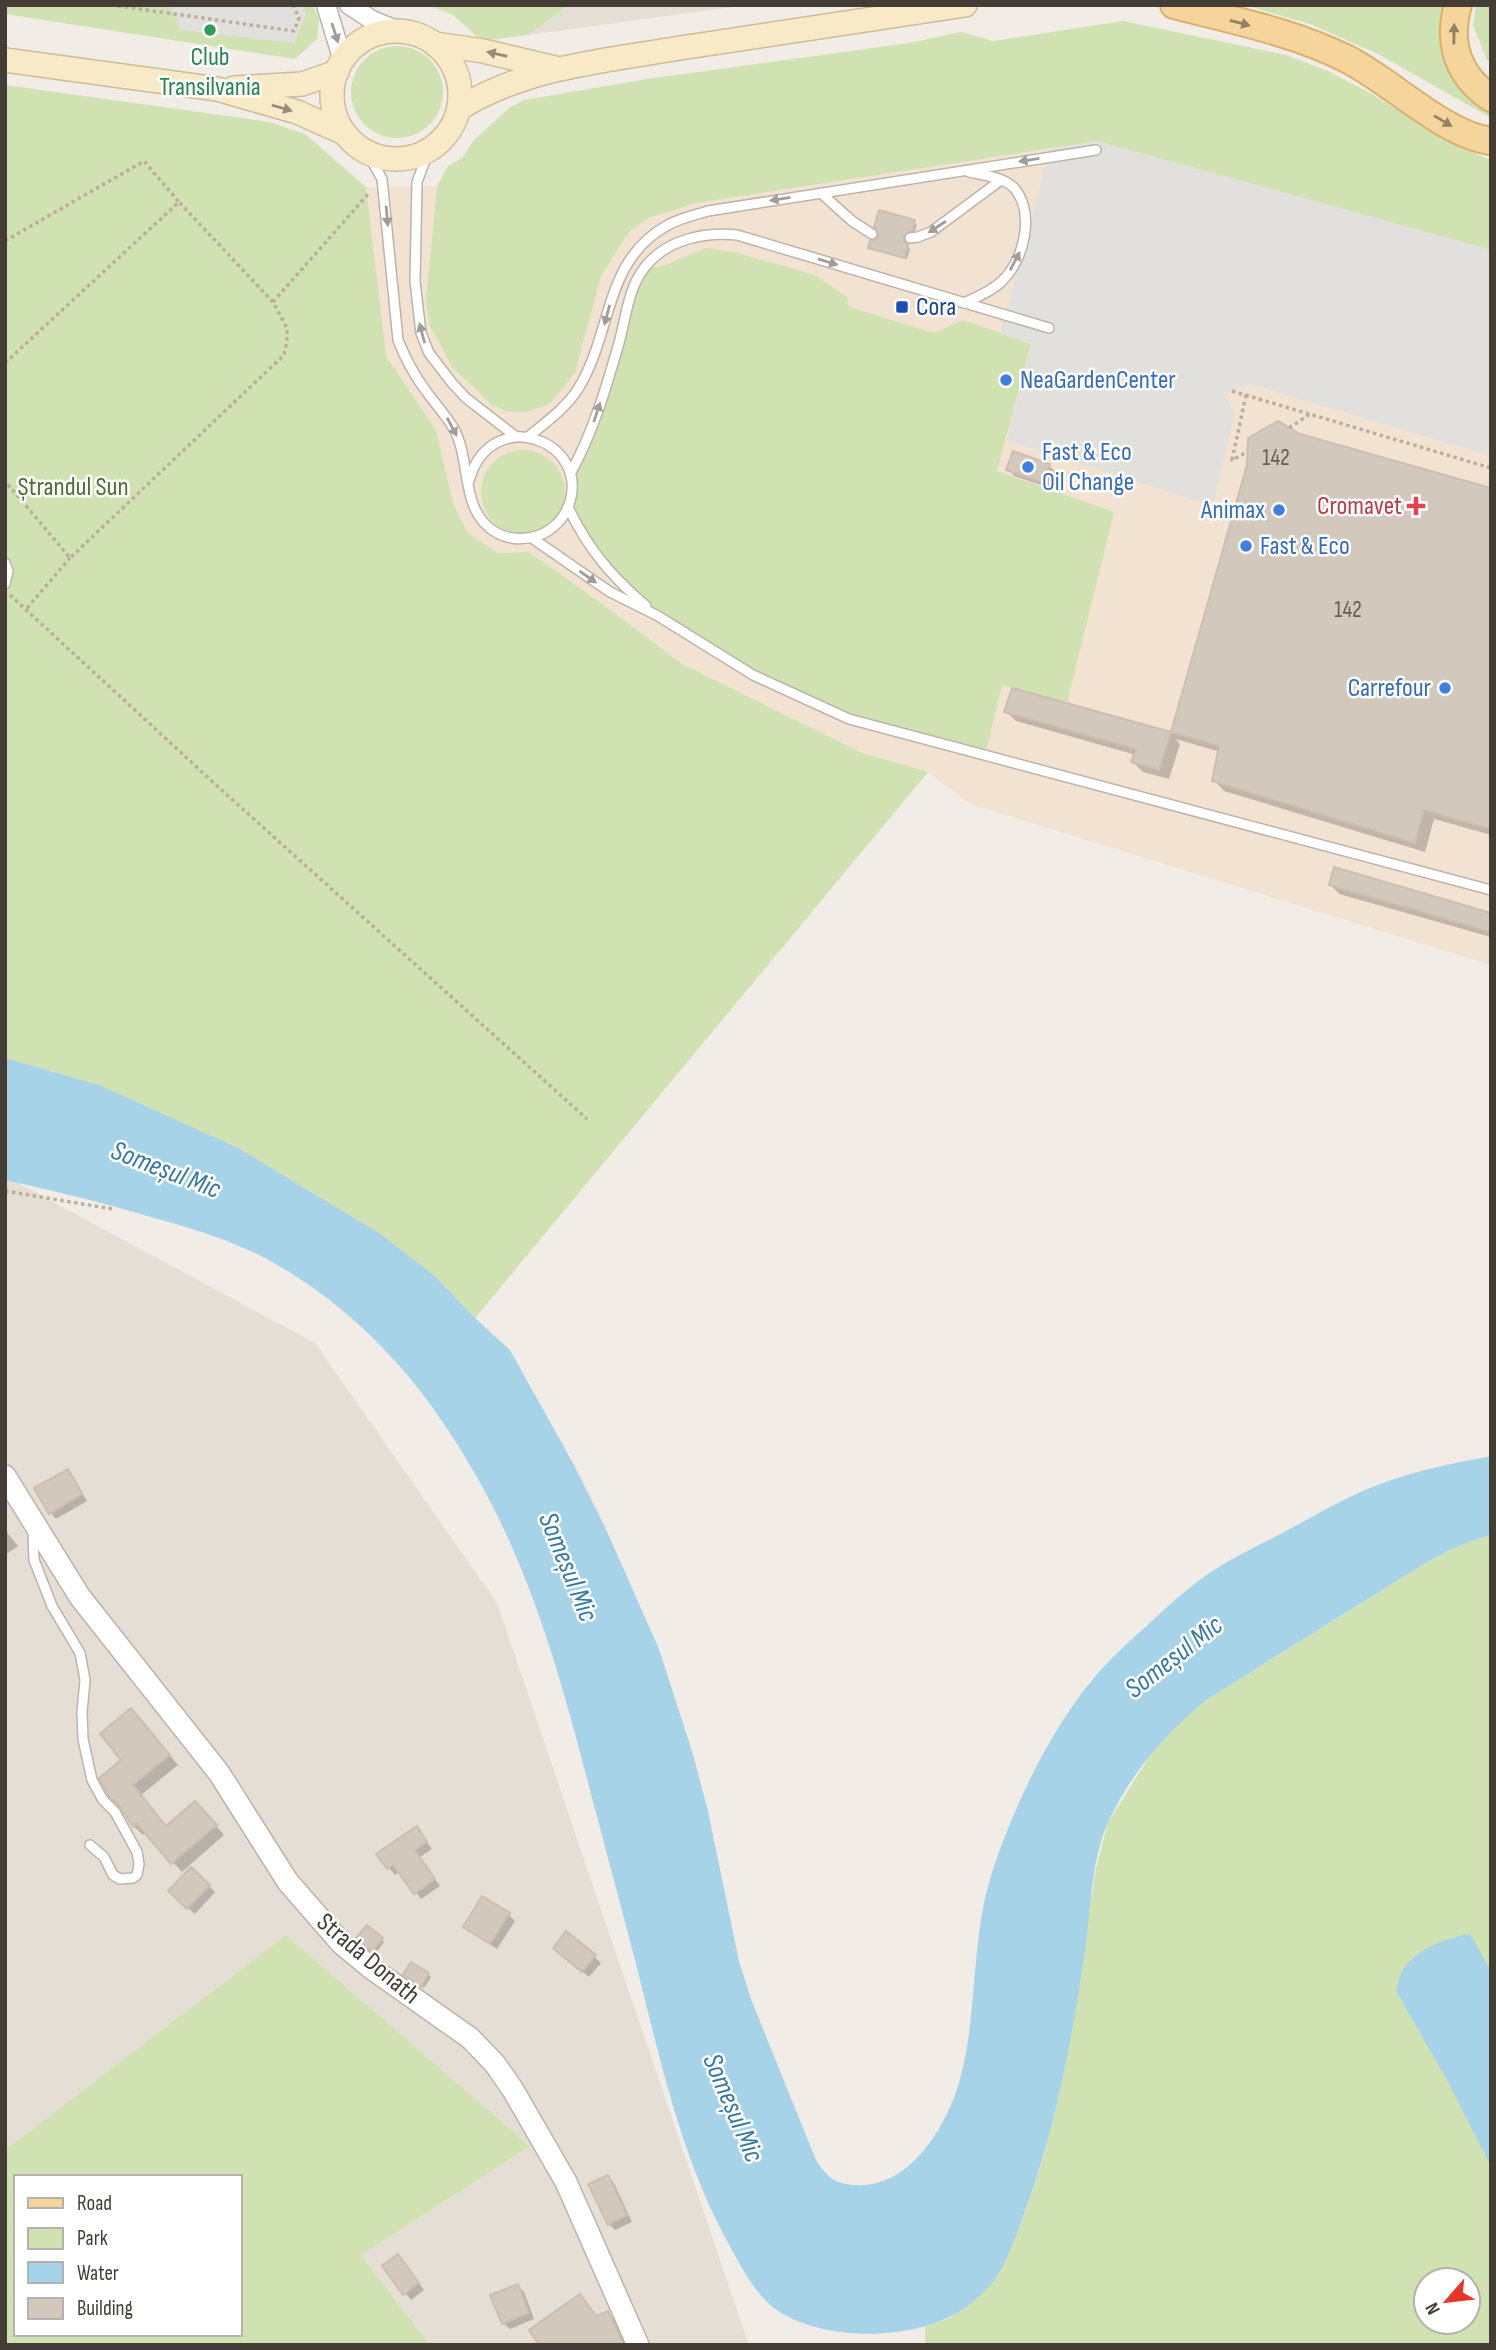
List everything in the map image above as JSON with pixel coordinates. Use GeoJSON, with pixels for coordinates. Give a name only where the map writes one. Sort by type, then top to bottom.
{"type":"FeatureCollection","features":[{"type":"Feature","properties":{"kind":"main road"},"geometry":{"type":"LineString","coordinates":[[460,108],[492,90],[558,68],[965,5]]}},
{"type":"Feature","properties":{"kind":"main road"},"geometry":{"type":"LineString","coordinates":[[1174,5],[1288,35],[1324,48],[1371,72],[1458,130],[1491,141]]}},
{"type":"Feature","properties":{"kind":"main road"},"geometry":{"type":"LineString","coordinates":[[1458,5],[1453,36],[1457,58],[1474,86],[1491,98]]}},
{"type":"Feature","properties":{"kind":"main road"},"geometry":{"type":"LineString","coordinates":[[217,89],[302,84],[340,66],[366,38],[396,30],[416,34],[435,44],[450,58],[457,74],[460,108],[448,133],[429,150],[410,158],[391,160],[368,152],[344,133],[335,113],[332,96],[340,66]]}},
{"type":"Feature","properties":{"kind":"main road"},"geometry":{"type":"LineString","coordinates":[[435,44],[484,51],[558,68]]}},
{"type":"Feature","properties":{"kind":"main road"},"geometry":{"type":"LineString","coordinates":[[5,60],[217,89],[297,112],[344,133]]}},
{"type":"Feature","properties":{"kind":"street"},"geometry":{"type":"LineString","coordinates":[[326,5],[340,66]]}},
{"type":"Feature","properties":{"kind":"street"},"geometry":{"type":"LineString","coordinates":[[349,5],[372,20],[396,30]]}},
{"type":"Feature","properties":{"kind":"street","name":"Strada Donath"},"geometry":{"type":"LineString","coordinates":[[5,1476],[80,1597],[219,1773],[288,1882],[317,1917],[371,1968],[470,2038],[495,2064],[566,2182],[638,2345]]}},
{"type":"Feature","properties":{"kind":"lane"},"geometry":{"type":"LineString","coordinates":[[429,150],[417,182],[415,281],[421,333],[429,354],[444,374],[466,398],[515,436]]}},
{"type":"Feature","properties":{"kind":"lane"},"geometry":{"type":"LineString","coordinates":[[528,437],[564,408],[578,389],[595,356],[616,282],[630,259],[651,235],[670,223],[708,211],[1096,150]]}},
{"type":"Feature","properties":{"kind":"lane"},"geometry":{"type":"LineString","coordinates":[[368,152],[382,179],[398,340],[426,392],[456,431],[469,481],[470,498],[477,516],[490,529],[505,537],[532,538],[555,525],[568,507],[572,491],[565,461],[542,441],[528,437],[515,436],[491,445],[480,455],[469,481]]}},
{"type":"Feature","properties":{"kind":"lane"},"geometry":{"type":"LineString","coordinates":[[960,170],[994,177],[1014,187],[1023,205],[1022,246],[1014,265],[1002,282],[964,303]]}},
{"type":"Feature","properties":{"kind":"lane"},"geometry":{"type":"LineString","coordinates":[[910,238],[931,232],[1001,180]]}},
{"type":"Feature","properties":{"kind":"lane"},"geometry":{"type":"LineString","coordinates":[[821,193],[872,234]]}},
{"type":"Feature","properties":{"kind":"lane"},"geometry":{"type":"LineString","coordinates":[[570,474],[586,445],[608,380],[627,306],[643,270],[652,259],[687,239],[714,233],[737,234],[1049,328]]}},
{"type":"Feature","properties":{"kind":"lane"},"geometry":{"type":"LineString","coordinates":[[568,507],[589,545],[615,579],[658,616]]}},
{"type":"Feature","properties":{"kind":"lane"},"geometry":{"type":"LineString","coordinates":[[532,538],[610,592],[658,616],[753,675],[849,719],[1491,890]]}},
{"type":"Feature","properties":{"kind":"lane"},"geometry":{"type":"LineString","coordinates":[[5,563],[8,571],[5,584]]}},
{"type":"Feature","properties":{"kind":"lane"},"geometry":{"type":"LineString","coordinates":[[33,1520],[34,1560],[52,1606],[80,1653],[85,1679],[83,1739],[92,1780],[133,1843],[139,1864],[137,1875],[120,1879],[113,1875],[104,1857],[90,1844]]}},
{"type":"Feature","properties":{"kind":"path"},"geometry":{"type":"LineString","coordinates":[[111,5],[294,32],[299,18],[293,5]]}},
{"type":"Feature","properties":{"kind":"path"},"geometry":{"type":"LineString","coordinates":[[5,241],[144,161],[273,302],[286,328],[287,341],[284,355],[70,558],[27,608]]}},
{"type":"Feature","properties":{"kind":"path"},"geometry":{"type":"LineString","coordinates":[[273,302],[382,179]]}},
{"type":"Feature","properties":{"kind":"path"},"geometry":{"type":"LineString","coordinates":[[5,363],[179,202]]}},
{"type":"Feature","properties":{"kind":"path"},"geometry":{"type":"LineString","coordinates":[[1232,391],[1491,468]]}},
{"type":"Feature","properties":{"kind":"path"},"geometry":{"type":"LineString","coordinates":[[1245,395],[1232,460],[1247,452]]}},
{"type":"Feature","properties":{"kind":"path"},"geometry":{"type":"LineString","coordinates":[[1289,428],[1310,414]]}},
{"type":"Feature","properties":{"kind":"path"},"geometry":{"type":"LineString","coordinates":[[5,481],[70,558]]}},
{"type":"Feature","properties":{"kind":"path"},"geometry":{"type":"LineString","coordinates":[[5,591],[27,608],[215,784],[587,1119]]}},
{"type":"Feature","properties":{"kind":"path"},"geometry":{"type":"LineString","coordinates":[[5,1191],[113,1209]]}},
{"type":"Feature","properties":{"kind":"shaded area"},"geometry":{"type":"Polygon","coordinates":[[[170,5],[302,5],[306,14],[294,43],[181,30],[170,5]]]}},
{"type":"Feature","properties":{"kind":"shaded area"},"geometry":{"type":"Polygon","coordinates":[[[569,5],[747,5],[528,35],[569,5]]]}},
{"type":"Feature","properties":{"kind":"shaded area"},"geometry":{"type":"Polygon","coordinates":[[[962,89],[1491,212],[1491,965],[970,804],[928,772],[860,752],[682,664],[529,552],[498,553],[468,533],[453,503],[436,430],[386,356],[377,314],[366,187],[437,186],[465,175],[962,89]]]}},
{"type":"Feature","properties":{"kind":"shaded area"},"geometry":{"type":"Polygon","coordinates":[[[1097,141],[1491,250],[1491,456],[1249,384],[1224,395],[1235,412],[1213,506],[1007,440],[1031,344],[1000,333],[1050,149],[1097,141]]]}},
{"type":"Feature","properties":{"kind":"shaded area"},"geometry":{"type":"Polygon","coordinates":[[[5,1176],[315,1343],[497,1603],[749,2345],[430,2345],[361,2255],[530,2146],[286,1935],[5,2150],[5,1176]]]}},
{"type":"Feature","properties":{"kind":"green space","name":"Club Transilvania"},"geometry":{"type":"Polygon","coordinates":[[[5,5],[313,5],[319,20],[317,39],[295,59],[5,14],[5,5]]]}},
{"type":"Feature","properties":{"kind":"green space"},"geometry":{"type":"Polygon","coordinates":[[[428,5],[569,5],[528,35],[482,41],[453,15],[428,5]]]}},
{"type":"Feature","properties":{"kind":"green space"},"geometry":{"type":"Polygon","coordinates":[[[1244,5],[1447,5],[1491,101],[1491,118],[1378,54],[1310,24],[1244,5]]]}},
{"type":"Feature","properties":{"kind":"green space"},"geometry":{"type":"Polygon","coordinates":[[[1476,5],[1491,5],[1491,62],[1487,60],[1473,25],[1476,5]]]}},
{"type":"Feature","properties":{"kind":"green space"},"geometry":{"type":"Polygon","coordinates":[[[1123,21],[1286,55],[1328,71],[1462,148],[1491,160],[1491,250],[1097,141],[696,203],[649,218],[631,230],[601,276],[575,373],[547,405],[526,412],[508,412],[492,405],[452,367],[429,324],[426,300],[437,186],[448,166],[462,158],[474,140],[509,108],[524,100],[647,79],[909,43],[961,32],[993,41],[1123,21]]]}},
{"type":"Feature","properties":{"kind":"green space"},"geometry":{"type":"Polygon","coordinates":[[[397,46],[414,50],[429,60],[439,75],[443,92],[439,109],[429,124],[414,134],[397,138],[380,134],[365,124],[355,109],[351,92],[355,75],[365,60],[380,50],[397,46]]]}},
{"type":"Feature","properties":{"kind":"green space","name":"Ștrandul Sun"},"geometry":{"type":"Polygon","coordinates":[[[5,85],[270,122],[305,134],[366,187],[386,356],[436,430],[453,503],[468,533],[498,553],[529,552],[682,664],[860,752],[928,772],[475,1318],[435,1276],[99,1085],[5,1058],[5,85]]]}},
{"type":"Feature","properties":{"kind":"green space"},"geometry":{"type":"Polygon","coordinates":[[[706,248],[734,252],[815,275],[847,297],[849,307],[934,333],[963,320],[1031,344],[997,471],[1114,512],[1067,703],[1002,685],[985,755],[849,719],[753,675],[658,616],[615,579],[568,507],[570,474],[586,445],[643,270],[665,265],[706,248]]]}},
{"type":"Feature","properties":{"kind":"green space"},"geometry":{"type":"Polygon","coordinates":[[[523,450],[539,453],[553,462],[562,476],[565,492],[562,508],[553,522],[539,531],[523,534],[507,531],[493,522],[484,508],[481,492],[484,476],[493,462],[507,453],[523,450]]]}},
{"type":"Feature","properties":{"kind":"green space"},"geometry":{"type":"Polygon","coordinates":[[[1491,1535],[1491,2345],[925,2345],[925,2327],[950,2318],[970,2304],[1025,2213],[1058,2099],[1096,1869],[1108,1822],[1150,1756],[1179,1722],[1206,1700],[1424,1564],[1457,1547],[1491,1535]]]}},
{"type":"Feature","properties":{"kind":"green space"},"geometry":{"type":"Polygon","coordinates":[[[286,1935],[530,2146],[361,2255],[430,2345],[5,2345],[5,2150],[286,1935]]]}},
{"type":"Feature","properties":{"kind":"water","name":"Someșul Mic"},"geometry":{"type":"Polygon","coordinates":[[[5,1058],[99,1085],[238,1148],[379,1233],[435,1276],[510,1350],[605,1527],[659,1649],[708,1811],[739,1961],[751,1999],[816,2160],[828,2175],[842,2183],[872,2184],[902,2171],[926,2148],[944,2120],[960,2079],[966,2051],[979,1933],[991,1876],[1010,1823],[1035,1769],[1065,1717],[1099,1672],[1195,1583],[1238,1556],[1370,1488],[1396,1478],[1491,1456],[1491,1535],[1459,1546],[1399,1579],[1206,1700],[1164,1739],[1119,1801],[1099,1848],[1075,2017],[1042,2161],[1004,2264],[989,2286],[966,2307],[946,2319],[921,2327],[865,2334],[837,2332],[810,2326],[786,2316],[767,2302],[756,2289],[736,2258],[712,2210],[685,2142],[663,2071],[549,1644],[513,1550],[466,1459],[421,1392],[384,1349],[343,1311],[274,1263],[231,1242],[185,1227],[98,1202],[5,1180],[5,1058]]]}},
{"type":"Feature","properties":{"kind":"water"},"geometry":{"type":"Polygon","coordinates":[[[1470,1934],[1491,1971],[1491,2167],[1448,2082],[1396,1991],[1402,1972],[1416,1956],[1442,1941],[1470,1934]]]}},
{"type":"Feature","properties":{"kind":"building"},"geometry":{"type":"Polygon","coordinates":[[[879,210],[915,220],[912,231],[903,236],[908,245],[905,258],[868,248],[870,241],[876,240],[879,235],[874,227],[879,210]]]}},
{"type":"Feature","properties":{"kind":"building"},"geometry":{"type":"Polygon","coordinates":[[[1278,421],[1300,434],[1491,488],[1491,829],[1424,810],[1415,843],[1212,781],[1219,746],[1171,732],[1247,465],[1248,438],[1278,421]]]}},
{"type":"Feature","properties":{"kind":"building","name":"Fast & Eco Oil Change"},"geometry":{"type":"Polygon","coordinates":[[[1013,451],[1050,464],[1044,483],[1006,470],[1013,451]]]}},
{"type":"Feature","properties":{"kind":"building"},"geometry":{"type":"Polygon","coordinates":[[[1012,688],[1171,732],[1159,770],[1131,762],[1136,749],[1004,712],[1012,688]]]}},
{"type":"Feature","properties":{"kind":"building"},"geometry":{"type":"Polygon","coordinates":[[[1334,867],[1491,913],[1491,932],[1329,885],[1334,867]]]}},
{"type":"Feature","properties":{"kind":"building"},"geometry":{"type":"Polygon","coordinates":[[[68,1469],[82,1494],[49,1514],[34,1488],[68,1469]]]}},
{"type":"Feature","properties":{"kind":"building"},"geometry":{"type":"Polygon","coordinates":[[[131,1708],[170,1755],[133,1785],[166,1826],[195,1801],[217,1825],[171,1864],[137,1824],[133,1827],[99,1778],[121,1760],[100,1734],[131,1708]]]}},
{"type":"Feature","properties":{"kind":"building"},"geometry":{"type":"Polygon","coordinates":[[[417,1826],[427,1842],[415,1850],[435,1879],[414,1894],[393,1865],[387,1869],[376,1854],[417,1826]]]}},
{"type":"Feature","properties":{"kind":"building"},"geometry":{"type":"Polygon","coordinates":[[[191,1867],[210,1885],[187,1909],[168,1891],[191,1867]]]}},
{"type":"Feature","properties":{"kind":"building"},"geometry":{"type":"Polygon","coordinates":[[[482,1896],[510,1913],[490,1944],[463,1927],[482,1896]]]}},
{"type":"Feature","properties":{"kind":"building"},"geometry":{"type":"Polygon","coordinates":[[[367,1925],[383,1938],[372,1952],[356,1938],[367,1925]]]}},
{"type":"Feature","properties":{"kind":"building"},"geometry":{"type":"Polygon","coordinates":[[[566,1931],[596,1955],[582,1972],[553,1948],[566,1931]]]}},
{"type":"Feature","properties":{"kind":"building"},"geometry":{"type":"Polygon","coordinates":[[[411,1962],[429,1973],[421,1987],[403,1975],[411,1962]]]}},
{"type":"Feature","properties":{"kind":"building"},"geometry":{"type":"Polygon","coordinates":[[[608,2175],[627,2215],[608,2225],[588,2184],[608,2175]]]}},
{"type":"Feature","properties":{"kind":"building"},"geometry":{"type":"Polygon","coordinates":[[[398,2254],[419,2283],[403,2295],[382,2266],[398,2254]]]}},
{"type":"Feature","properties":{"kind":"building"},"geometry":{"type":"Polygon","coordinates":[[[518,2284],[529,2313],[502,2324],[490,2295],[518,2284]]]}},
{"type":"Feature","properties":{"kind":"building"},"geometry":{"type":"Polygon","coordinates":[[[580,2294],[596,2316],[608,2311],[624,2345],[539,2345],[529,2330],[580,2294]]]}},
{"type":"Feature","properties":{"kind":"place","name":"Club Transilvania"},"geometry":{"type":"Point","coordinates":[210,30]}},
{"type":"Feature","properties":{"kind":"place","name":"Cora"},"geometry":{"type":"Point","coordinates":[902,307]}},
{"type":"Feature","properties":{"kind":"place","name":"NeaGardenCenter"},"geometry":{"type":"Point","coordinates":[1006,380]}},
{"type":"Feature","properties":{"kind":"place","name":"Fast & Eco Oil Change"},"geometry":{"type":"Point","coordinates":[1028,467]}},
{"type":"Feature","properties":{"kind":"place","name":"Cromavet"},"geometry":{"type":"Point","coordinates":[1416,506]}},
{"type":"Feature","properties":{"kind":"place","name":"Animax"},"geometry":{"type":"Point","coordinates":[1279,510]}},
{"type":"Feature","properties":{"kind":"place","name":"Fast & Eco"},"geometry":{"type":"Point","coordinates":[1246,546]}},
{"type":"Feature","properties":{"kind":"place","name":"Carrefour"},"geometry":{"type":"Point","coordinates":[1445,688]}}]}
